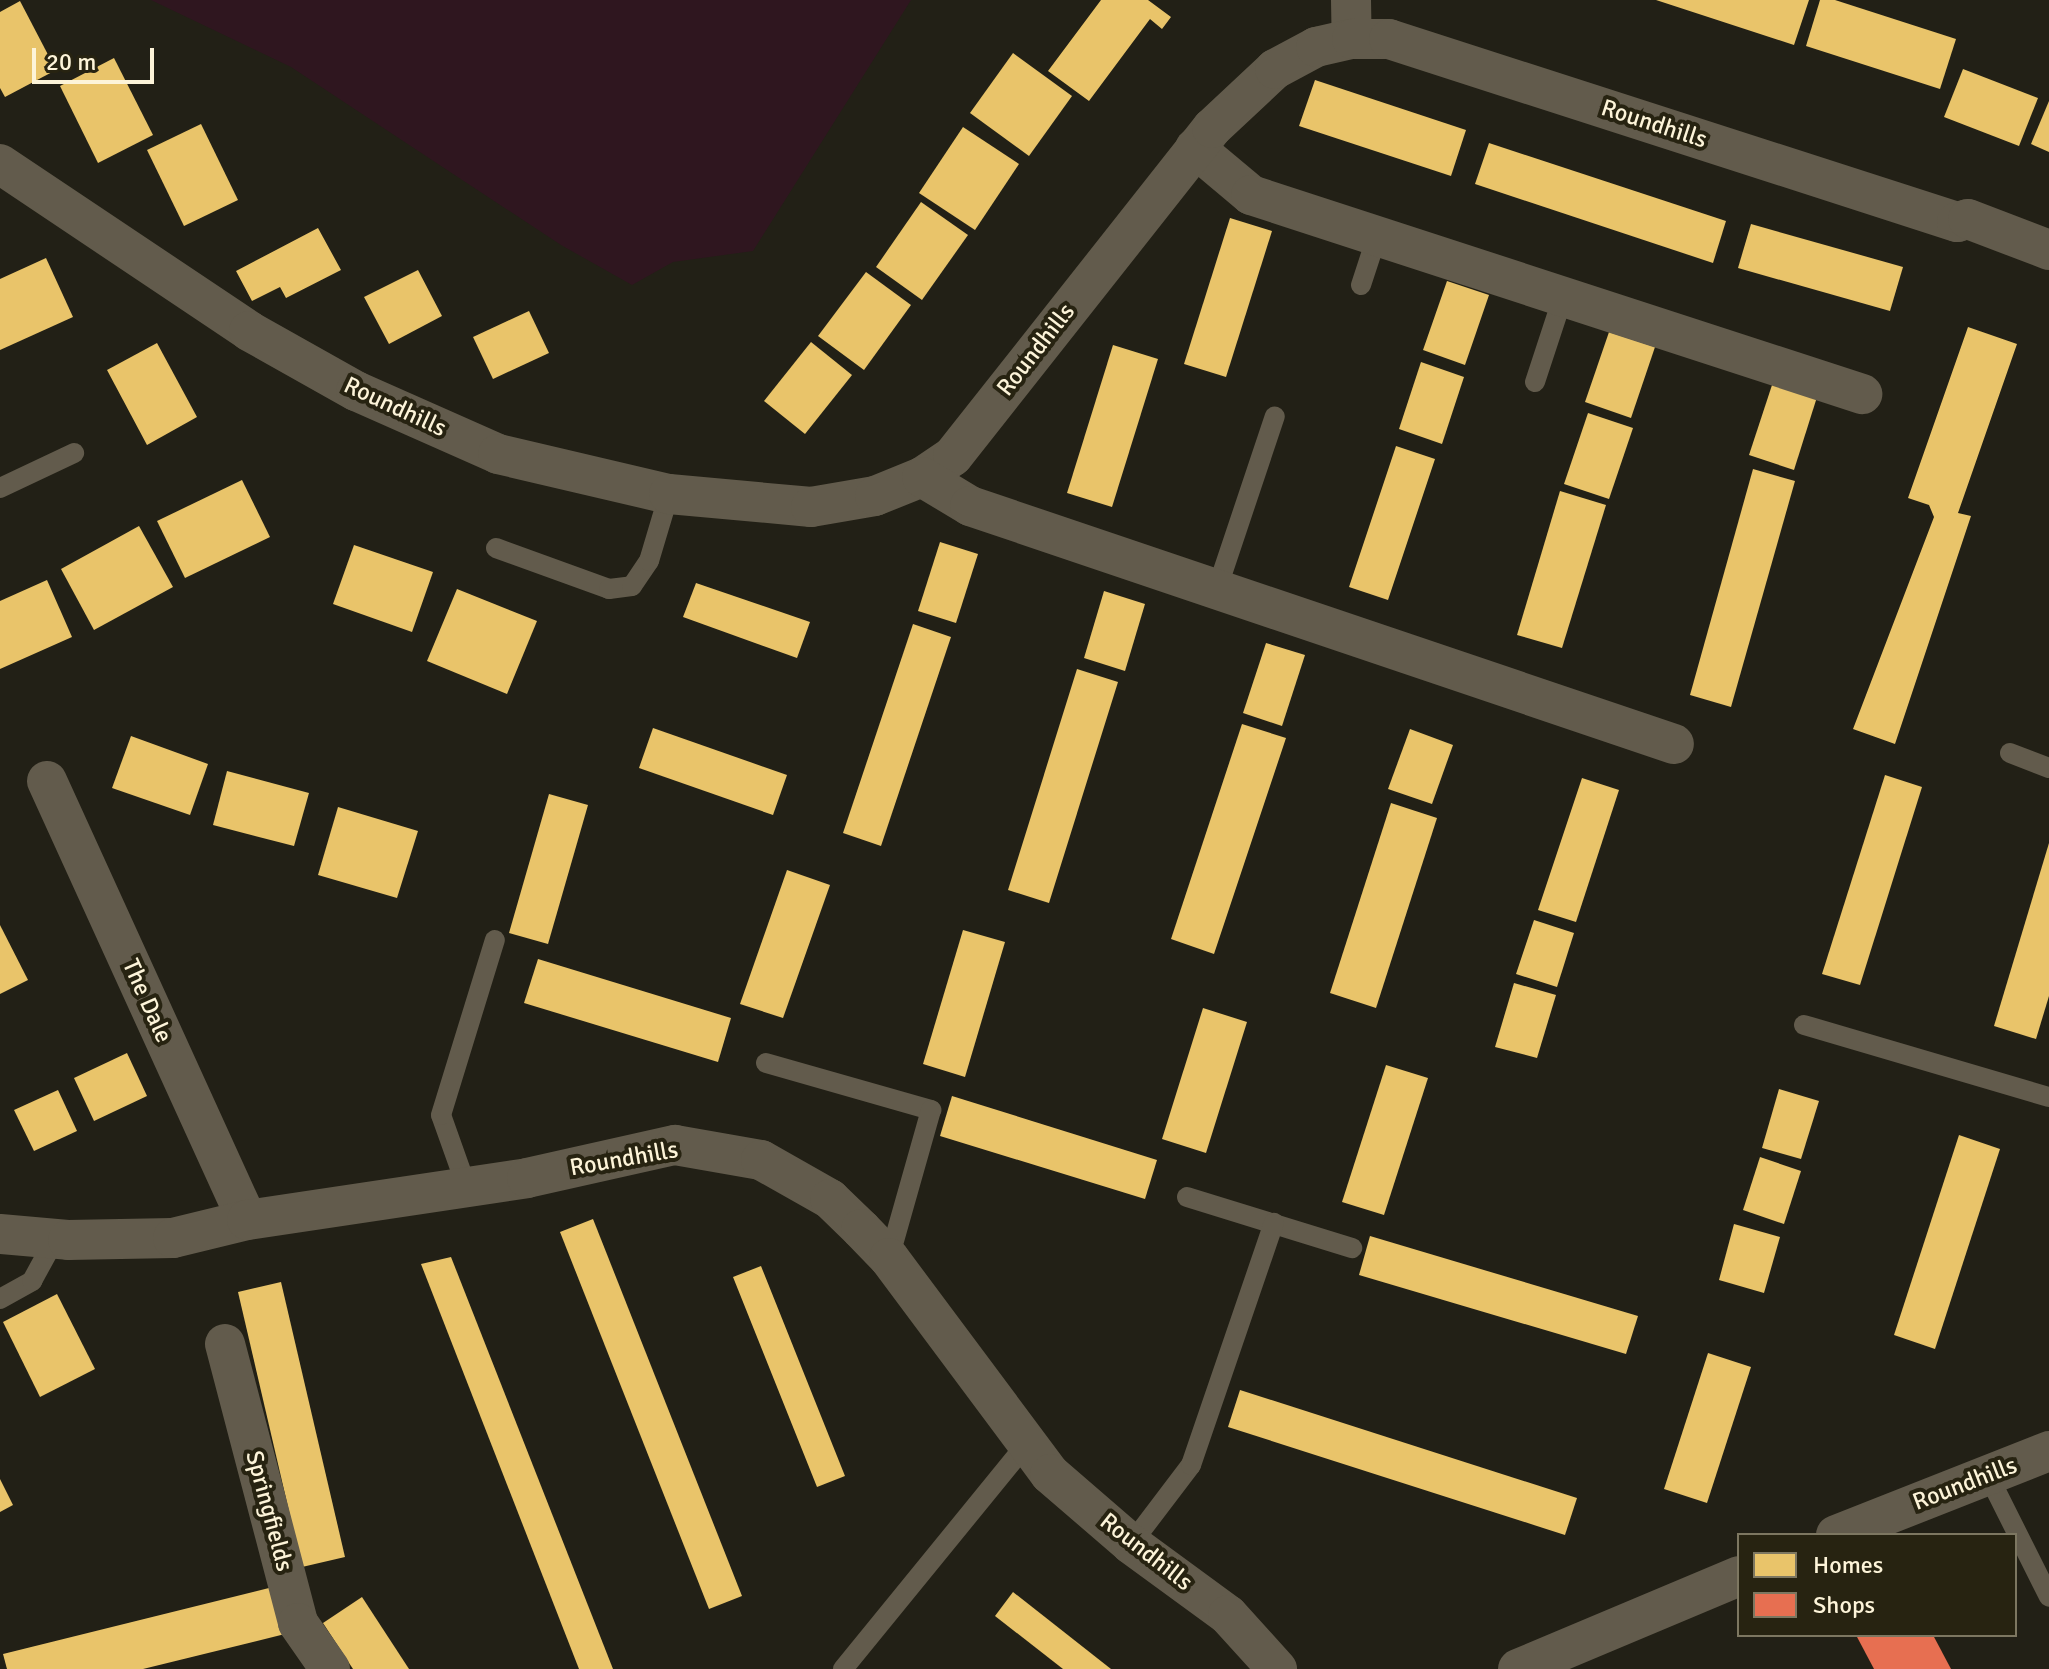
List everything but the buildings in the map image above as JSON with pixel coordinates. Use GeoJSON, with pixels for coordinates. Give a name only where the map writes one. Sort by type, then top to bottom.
{"type":"FeatureCollection","features":[{"type":"Feature","properties":{"kind":"street"},"geometry":{"type":"LineString","coordinates":[[1351,0],[1352,39]]}},
{"type":"Feature","properties":{"kind":"street","name":"Roundhills"},"geometry":{"type":"LineString","coordinates":[[0,164],[249,331],[356,391],[498,454],[669,494],[811,507],[875,496],[922,477],[953,456],[1195,148],[1275,69],[1316,47],[1352,39],[1389,39],[1957,222],[1968,219],[2049,250]]}},
{"type":"Feature","properties":{"kind":"street"},"geometry":{"type":"LineString","coordinates":[[1195,148],[1251,195],[1862,394]]}},
{"type":"Feature","properties":{"kind":"street"},"geometry":{"type":"LineString","coordinates":[[0,205],[34,187]]}},
{"type":"Feature","properties":{"kind":"street"},"geometry":{"type":"LineString","coordinates":[[922,477],[970,506],[1674,744]]}},
{"type":"Feature","properties":{"kind":"street","name":"The Dale"},"geometry":{"type":"LineString","coordinates":[[47,781],[247,1220]]}},
{"type":"Feature","properties":{"kind":"street","name":"Roundhills"},"geometry":{"type":"LineString","coordinates":[[0,1234],[55,1239],[173,1238],[247,1220],[467,1188],[675,1145],[761,1160],[830,1199],[889,1258],[1050,1474],[1131,1544],[1228,1615],[1277,1669]]}},
{"type":"Feature","properties":{"kind":"street","name":"Springfields"},"geometry":{"type":"LineString","coordinates":[[225,1344],[298,1623],[330,1669]]}},
{"type":"Feature","properties":{"kind":"street","name":"Roundhills"},"geometry":{"type":"LineString","coordinates":[[1841,1533],[2049,1451]]}},
{"type":"Feature","properties":{"kind":"street"},"geometry":{"type":"LineString","coordinates":[[1518,1669],[1737,1577]]}},
{"type":"Feature","properties":{"kind":"lane"},"geometry":{"type":"LineString","coordinates":[[1361,285],[1377,236]]}},
{"type":"Feature","properties":{"kind":"lane"},"geometry":{"type":"LineString","coordinates":[[1535,382],[1563,297]]}},
{"type":"Feature","properties":{"kind":"lane"},"geometry":{"type":"LineString","coordinates":[[1217,589],[1275,416]]}},
{"type":"Feature","properties":{"kind":"lane"},"geometry":{"type":"LineString","coordinates":[[0,488],[74,453]]}},
{"type":"Feature","properties":{"kind":"lane"},"geometry":{"type":"LineString","coordinates":[[496,548],[609,589],[632,586],[649,561],[669,494]]}},
{"type":"Feature","properties":{"kind":"lane"},"geometry":{"type":"LineString","coordinates":[[2010,753],[2049,768]]}},
{"type":"Feature","properties":{"kind":"lane"},"geometry":{"type":"LineString","coordinates":[[467,1188],[441,1115],[495,940]]}},
{"type":"Feature","properties":{"kind":"lane"},"geometry":{"type":"LineString","coordinates":[[1804,1025],[2049,1097]]}},
{"type":"Feature","properties":{"kind":"lane"},"geometry":{"type":"LineString","coordinates":[[766,1063],[931,1110],[889,1258]]}},
{"type":"Feature","properties":{"kind":"lane"},"geometry":{"type":"LineString","coordinates":[[1187,1197],[1352,1248]]}},
{"type":"Feature","properties":{"kind":"lane"},"geometry":{"type":"LineString","coordinates":[[1131,1544],[1191,1465],[1274,1223]]}},
{"type":"Feature","properties":{"kind":"lane"},"geometry":{"type":"LineString","coordinates":[[0,1299],[32,1281],[55,1239]]}},
{"type":"Feature","properties":{"kind":"lane"},"geometry":{"type":"LineString","coordinates":[[843,1669],[1028,1442]]}},
{"type":"Feature","properties":{"kind":"lane"},"geometry":{"type":"LineString","coordinates":[[1988,1475],[2049,1597]]}},
{"type":"Feature","properties":{"kind":"shaded area"},"geometry":{"type":"Polygon","coordinates":[[[151,0],[911,0],[753,251],[673,262],[632,285],[561,245],[291,67],[151,0]]]}}]}
